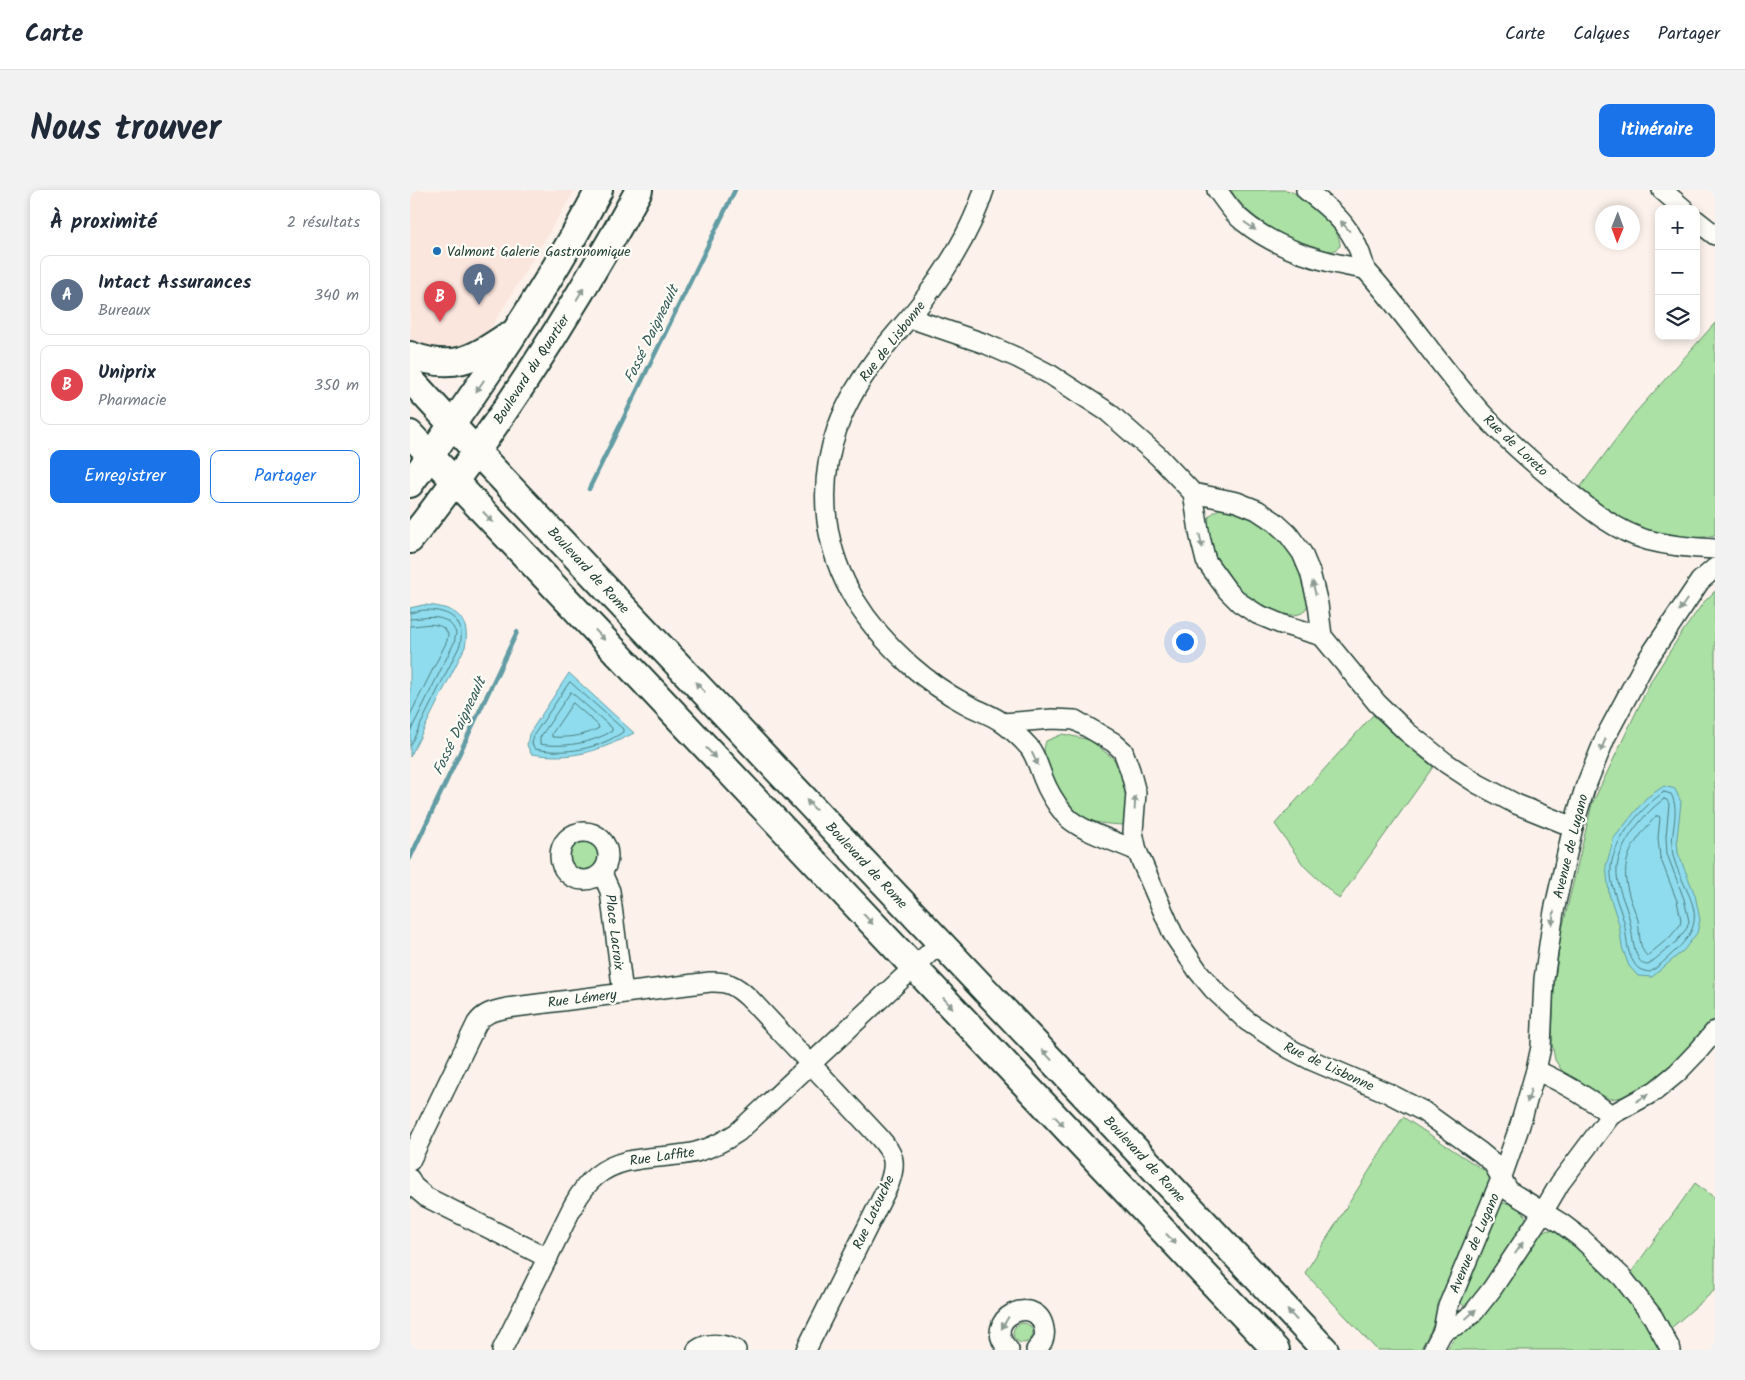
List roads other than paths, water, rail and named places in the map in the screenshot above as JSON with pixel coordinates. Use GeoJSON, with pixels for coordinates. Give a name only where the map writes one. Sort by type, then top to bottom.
{"type":"FeatureCollection","features":[{"type":"Feature","properties":{"kind":"main road"},"geometry":{"type":"LineString","coordinates":[[410,484],[453,426],[516,330],[572,241],[600,190]]}},
{"type":"Feature","properties":{"kind":"main road","name":"Boulevard du Quartier"},"geometry":{"type":"LineString","coordinates":[[410,540],[514,398],[572,307],[639,190]]}},
{"type":"Feature","properties":{"kind":"main road"},"geometry":{"type":"LineString","coordinates":[[410,355],[422,360],[439,363],[460,362],[479,355],[516,330]]}},
{"type":"Feature","properties":{"kind":"main road","name":"Boulevard de Rome"},"geometry":{"type":"LineString","coordinates":[[410,379],[476,452],[1325,1350]]}},
{"type":"Feature","properties":{"kind":"main road"},"geometry":{"type":"LineString","coordinates":[[410,434],[1276,1350]]}},
{"type":"Feature","properties":{"kind":"street","name":"Rue de Lisbonne"},"geometry":{"type":"LineString","coordinates":[[984,190],[964,237],[926,297],[870,366],[853,393],[836,428],[825,483],[825,499],[831,543],[841,574],[856,602],[869,620],[904,659],[948,693],[1003,722],[1029,748],[1044,780],[1066,816],[1075,824],[1137,851]]}},
{"type":"Feature","properties":{"kind":"street"},"geometry":{"type":"LineString","coordinates":[[1217,190],[1244,223],[1275,242],[1338,265],[1365,269]]}},
{"type":"Feature","properties":{"kind":"street","name":"Rue de Loreto"},"geometry":{"type":"LineString","coordinates":[[1306,190],[1330,208],[1353,235],[1361,251],[1365,269],[1473,403],[1522,451],[1578,500],[1618,527],[1647,540],[1679,547],[1715,550]]}},
{"type":"Feature","properties":{"kind":"street"},"geometry":{"type":"LineString","coordinates":[[1662,190],[1679,205]]}},
{"type":"Feature","properties":{"kind":"street"},"geometry":{"type":"LineString","coordinates":[[1700,223],[1715,235]]}},
{"type":"Feature","properties":{"kind":"street"},"geometry":{"type":"LineString","coordinates":[[910,318],[986,344],[1018,358],[1081,393],[1130,430],[1193,492],[1237,502],[1257,510],[1274,522],[1288,534],[1302,553],[1310,572],[1318,604],[1322,636],[1377,703],[1408,732],[1446,763],[1478,784],[1516,804],[1573,827]]}},
{"type":"Feature","properties":{"kind":"street"},"geometry":{"type":"LineString","coordinates":[[1193,492],[1200,537],[1206,560],[1227,590],[1257,614],[1281,624],[1322,636]]}},
{"type":"Feature","properties":{"kind":"street","name":"Avenue de Lugano"},"geometry":{"type":"LineString","coordinates":[[1433,1350],[1443,1331],[1446,1309],[1502,1178],[1536,1070],[1540,1046],[1544,979],[1554,911],[1573,827],[1585,788],[1606,736],[1631,688],[1700,581],[1715,568]]}},
{"type":"Feature","properties":{"kind":"street","name":"Rue de Lisbonne"},"geometry":{"type":"LineString","coordinates":[[1003,722],[1052,718],[1075,720],[1113,742],[1122,751],[1130,770],[1136,793],[1134,832],[1137,851],[1170,927],[1184,951],[1213,989],[1248,1021],[1290,1049],[1313,1061],[1388,1093],[1422,1111],[1480,1152],[1492,1162],[1508,1191],[1544,1212],[1582,1239],[1622,1277],[1653,1317],[1671,1350]]}},
{"type":"Feature","properties":{"kind":"street","name":"Place Lacroix"},"geometry":{"type":"LineString","coordinates":[[602,873],[610,891],[623,993]]}},
{"type":"Feature","properties":{"kind":"street","name":"Rue Laffite"},"geometry":{"type":"LineString","coordinates":[[502,1350],[580,1194],[595,1177],[611,1166],[623,1162],[694,1152],[727,1140],[747,1125],[941,942]]}},
{"type":"Feature","properties":{"kind":"street","name":"Rue Lémery"},"geometry":{"type":"LineString","coordinates":[[410,1161],[481,1018],[489,1012],[623,993],[710,982],[726,982],[733,985],[748,998],[811,1064]]}},
{"type":"Feature","properties":{"kind":"street","name":"Avenue de Lugano"},"geometry":{"type":"LineString","coordinates":[[1443,1331],[1460,1323],[1473,1313],[1492,1289],[1544,1212],[1560,1183],[1611,1115],[1655,1091],[1683,1067],[1715,1031]]}},
{"type":"Feature","properties":{"kind":"street","name":"Rue Latouche"},"geometry":{"type":"LineString","coordinates":[[806,1350],[889,1184],[894,1161],[887,1146],[811,1064]]}},
{"type":"Feature","properties":{"kind":"street"},"geometry":{"type":"LineString","coordinates":[[1536,1070],[1599,1106],[1611,1115]]}},
{"type":"Feature","properties":{"kind":"street"},"geometry":{"type":"LineString","coordinates":[[410,1179],[412,1186],[426,1197],[548,1258]]}},
{"type":"Feature","properties":{"kind":"street"},"geometry":{"type":"LineString","coordinates":[[1002,1348],[1000,1332],[1004,1321],[1009,1315],[1027,1311],[1037,1316],[1044,1326],[1042,1344],[1036,1350]]}},
{"type":"Feature","properties":{"kind":"street"},"geometry":{"type":"LineString","coordinates":[[697,1350],[703,1346],[716,1344],[736,1350]]}},
{"type":"Feature","properties":{"kind":"water"},"geometry":{"type":"Polygon","coordinates":[[[423,605],[442,607],[457,614],[465,627],[466,636],[465,647],[410,757],[410,608],[423,605]]]}},
{"type":"Feature","properties":{"kind":"water"},"geometry":{"type":"Polygon","coordinates":[[[569,673],[634,733],[596,750],[584,753],[560,756],[531,754],[527,745],[529,734],[569,673]]]}},
{"type":"Feature","properties":{"kind":"water"},"geometry":{"type":"Polygon","coordinates":[[[1664,786],[1675,789],[1681,802],[1677,838],[1678,853],[1695,895],[1700,920],[1697,933],[1684,950],[1652,977],[1638,976],[1629,966],[1622,947],[1619,924],[1609,894],[1606,866],[1614,838],[1646,798],[1664,786]]]}},
{"type":"Feature","properties":{"kind":"waterway","name":"Fossé Daigneault"},"geometry":{"type":"LineString","coordinates":[[589,489],[735,190]]}},
{"type":"Feature","properties":{"kind":"waterway","name":"Fossé Daigneault"},"geometry":{"type":"LineString","coordinates":[[410,858],[517,632]]}},
{"type":"Feature","properties":{"kind":"place","name":"Valmont Galerie Gastronomique"},"geometry":{"type":"Point","coordinates":[437,251]}},
{"type":"Feature","properties":{"kind":"place","name":"Intact Assurances"},"geometry":{"type":"Point","coordinates":[479,305]}},
{"type":"Feature","properties":{"kind":"place","name":"Uniprix"},"geometry":{"type":"Point","coordinates":[440,322]}}]}
